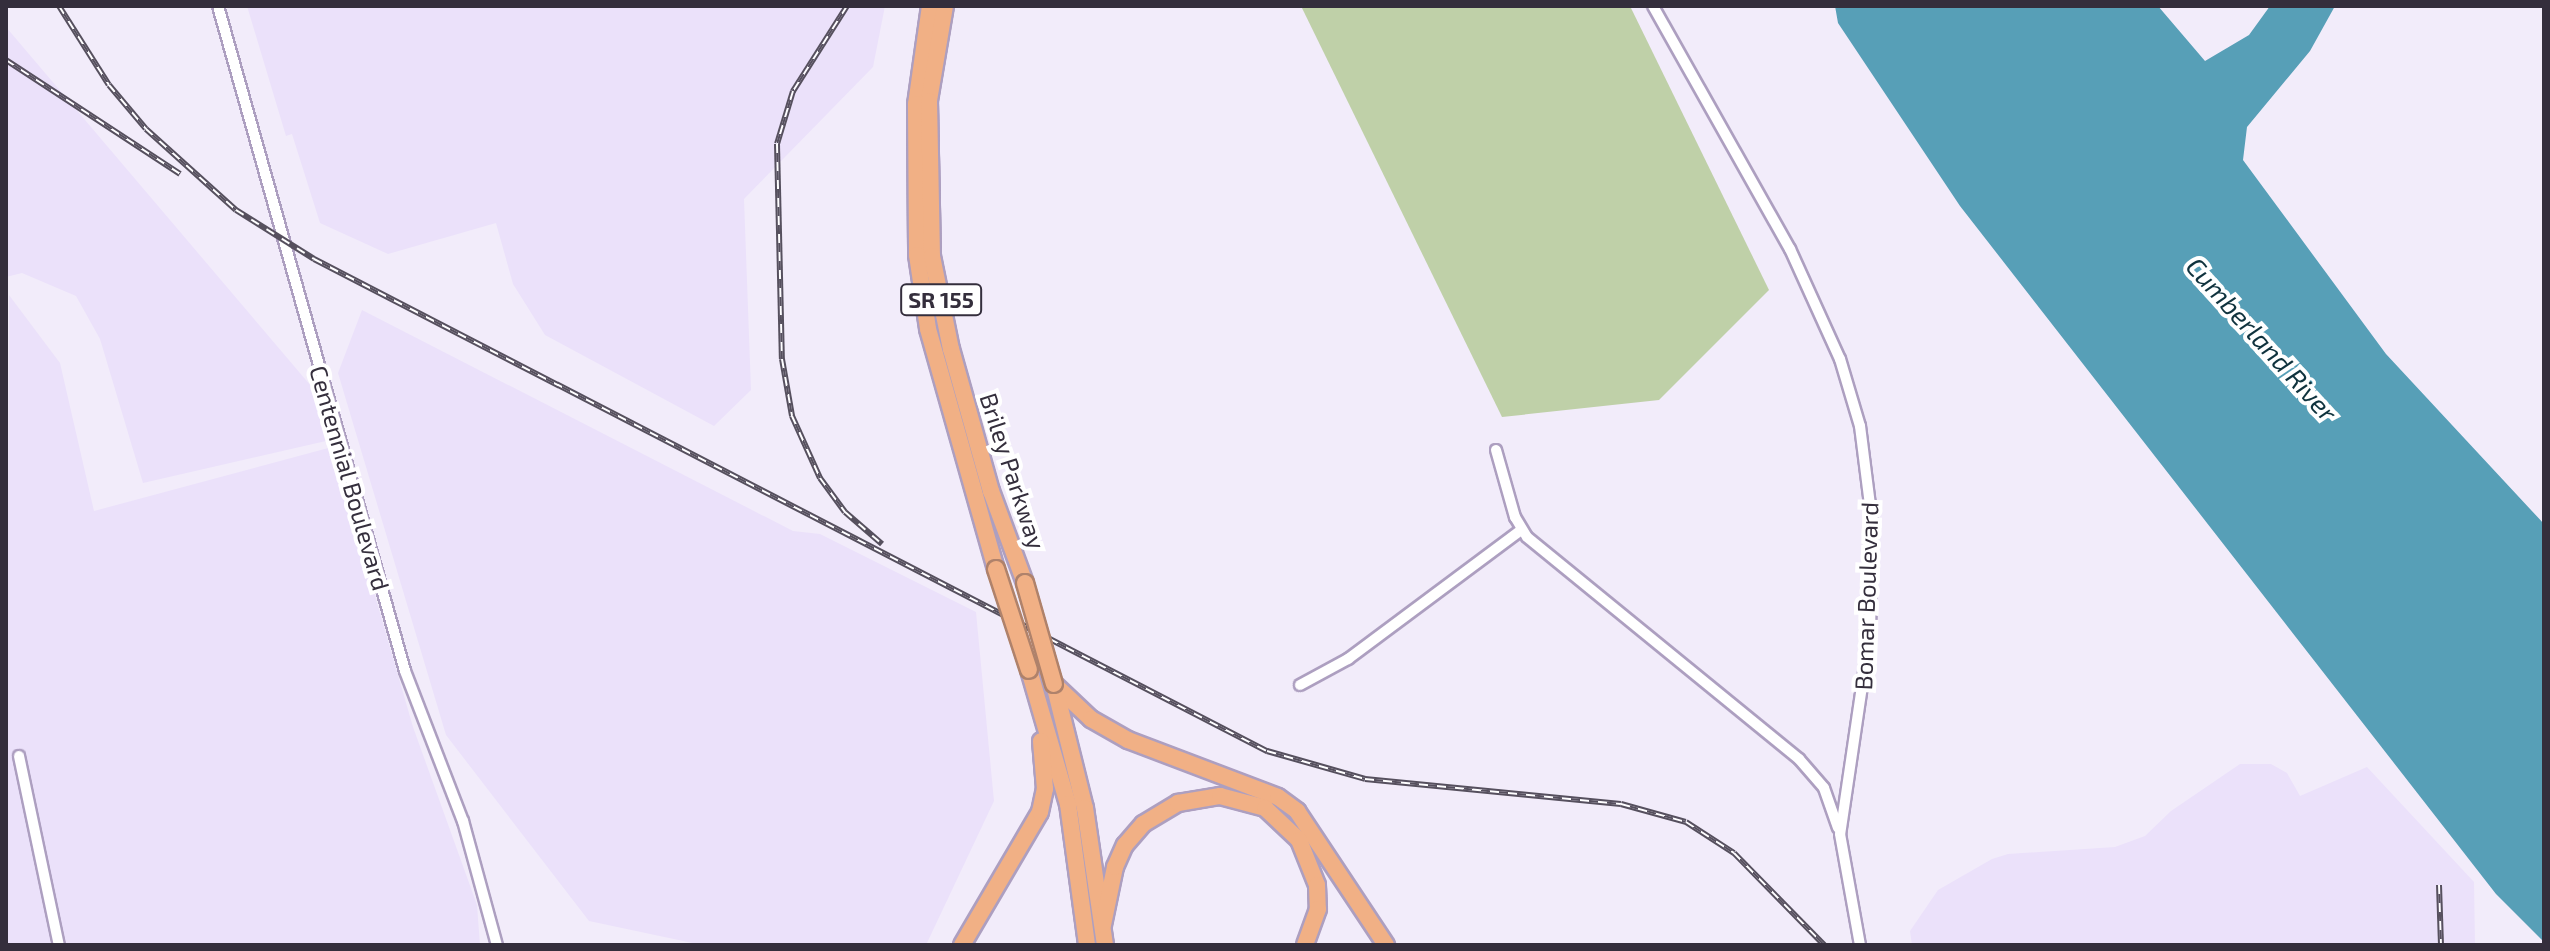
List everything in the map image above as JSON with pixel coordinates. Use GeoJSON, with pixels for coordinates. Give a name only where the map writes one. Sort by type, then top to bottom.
{"type":"FeatureCollection","features":[{"type":"Feature","properties":{"kind":"highway","name":"Briley Parkway"},"geometry":{"type":"LineString","coordinates":[[930,6],[915,119],[917,255],[928,329],[996,569],[1068,804],[1087,945]]}},
{"type":"Feature","properties":{"kind":"highway","name":"Briley Parkway"},"geometry":{"type":"LineString","coordinates":[[945,6],[929,101],[932,256],[951,349],[991,491],[1025,583],[1054,684],[1085,808],[1105,945]]}},
{"type":"Feature","properties":{"kind":"highway"},"geometry":{"type":"LineString","coordinates":[[1054,684],[1091,719],[1128,740],[1278,797],[1297,811],[1386,945]]}},
{"type":"Feature","properties":{"kind":"highway"},"geometry":{"type":"LineString","coordinates":[[962,945],[1040,812],[1045,763],[1038,700]]}},
{"type":"Feature","properties":{"kind":"highway"},"geometry":{"type":"LineString","coordinates":[[1103,925],[1115,867],[1125,845],[1143,824],[1178,803],[1220,796],[1265,808],[1299,840],[1317,885],[1318,909],[1305,945]]}},
{"type":"Feature","properties":{"kind":"street","name":"Centennial Boulevard"},"geometry":{"type":"LineString","coordinates":[[218,6],[405,671],[463,821],[497,945]]}},
{"type":"Feature","properties":{"kind":"street","name":"Bomar Boulevard"},"geometry":{"type":"LineString","coordinates":[[1653,6],[1790,249],[1840,359],[1860,426],[1872,521],[1870,632],[1840,834],[1860,945]]}},
{"type":"Feature","properties":{"kind":"street"},"geometry":{"type":"LineString","coordinates":[[1496,450],[1521,530],[1815,774],[1840,834]]}},
{"type":"Feature","properties":{"kind":"street"},"geometry":{"type":"LineString","coordinates":[[1300,685],[1348,659],[1521,530]]}},
{"type":"Feature","properties":{"kind":"street"},"geometry":{"type":"LineString","coordinates":[[19,756],[59,945]]}},
{"type":"Feature","properties":{"kind":"shaded area"},"geometry":{"type":"Polygon","coordinates":[[[247,6],[885,6],[873,67],[744,199],[751,390],[714,426],[545,335],[513,284],[496,223],[388,254],[320,223],[292,134],[286,136],[247,6]]]}},
{"type":"Feature","properties":{"kind":"shaded area"},"geometry":{"type":"Polygon","coordinates":[[[6,27],[311,386],[326,441],[143,483],[100,339],[76,296],[22,273],[6,277],[6,27]]]}},
{"type":"Feature","properties":{"kind":"shaded area"},"geometry":{"type":"Polygon","coordinates":[[[9,295],[60,363],[94,511],[332,447],[413,727],[477,905],[480,945],[6,945],[9,295]]]}},
{"type":"Feature","properties":{"kind":"shaded area"},"geometry":{"type":"Polygon","coordinates":[[[362,310],[793,531],[820,534],[976,612],[994,801],[926,945],[702,945],[589,921],[446,735],[338,373],[362,310]]]}},
{"type":"Feature","properties":{"kind":"shaded area"},"geometry":{"type":"Polygon","coordinates":[[[2240,764],[2271,764],[2287,773],[2300,796],[2367,767],[2474,882],[2475,945],[1912,945],[1910,931],[1938,890],[1992,859],[2008,854],[2115,847],[2145,836],[2171,811],[2240,764]]]}},
{"type":"Feature","properties":{"kind":"green space"},"geometry":{"type":"Polygon","coordinates":[[[1301,6],[1630,6],[1769,290],[1659,400],[1502,417],[1301,6]]]}},
{"type":"Feature","properties":{"kind":"water","name":"Cumberland River"},"geometry":{"type":"Polygon","coordinates":[[[1835,6],[2158,6],[2205,61],[2249,35],[2270,6],[2335,6],[2310,51],[2247,127],[2243,160],[2386,354],[2544,524],[2544,942],[2496,894],[1960,206],[1838,23],[1835,6]]]}},
{"type":"Feature","properties":{"kind":"railway"},"geometry":{"type":"LineString","coordinates":[[59,6],[109,85],[146,129],[236,210],[314,259],[1267,751],[1365,779],[1621,804],[1686,822],[1734,853],[1824,945]]}},
{"type":"Feature","properties":{"kind":"railway"},"geometry":{"type":"LineString","coordinates":[[847,6],[793,91],[777,144],[782,359],[792,416],[820,478],[845,512],[882,544]]}},
{"type":"Feature","properties":{"kind":"railway"},"geometry":{"type":"LineString","coordinates":[[6,60],[180,174]]}},
{"type":"Feature","properties":{"kind":"railway"},"geometry":{"type":"LineString","coordinates":[[2439,885],[2441,945]]}}]}
